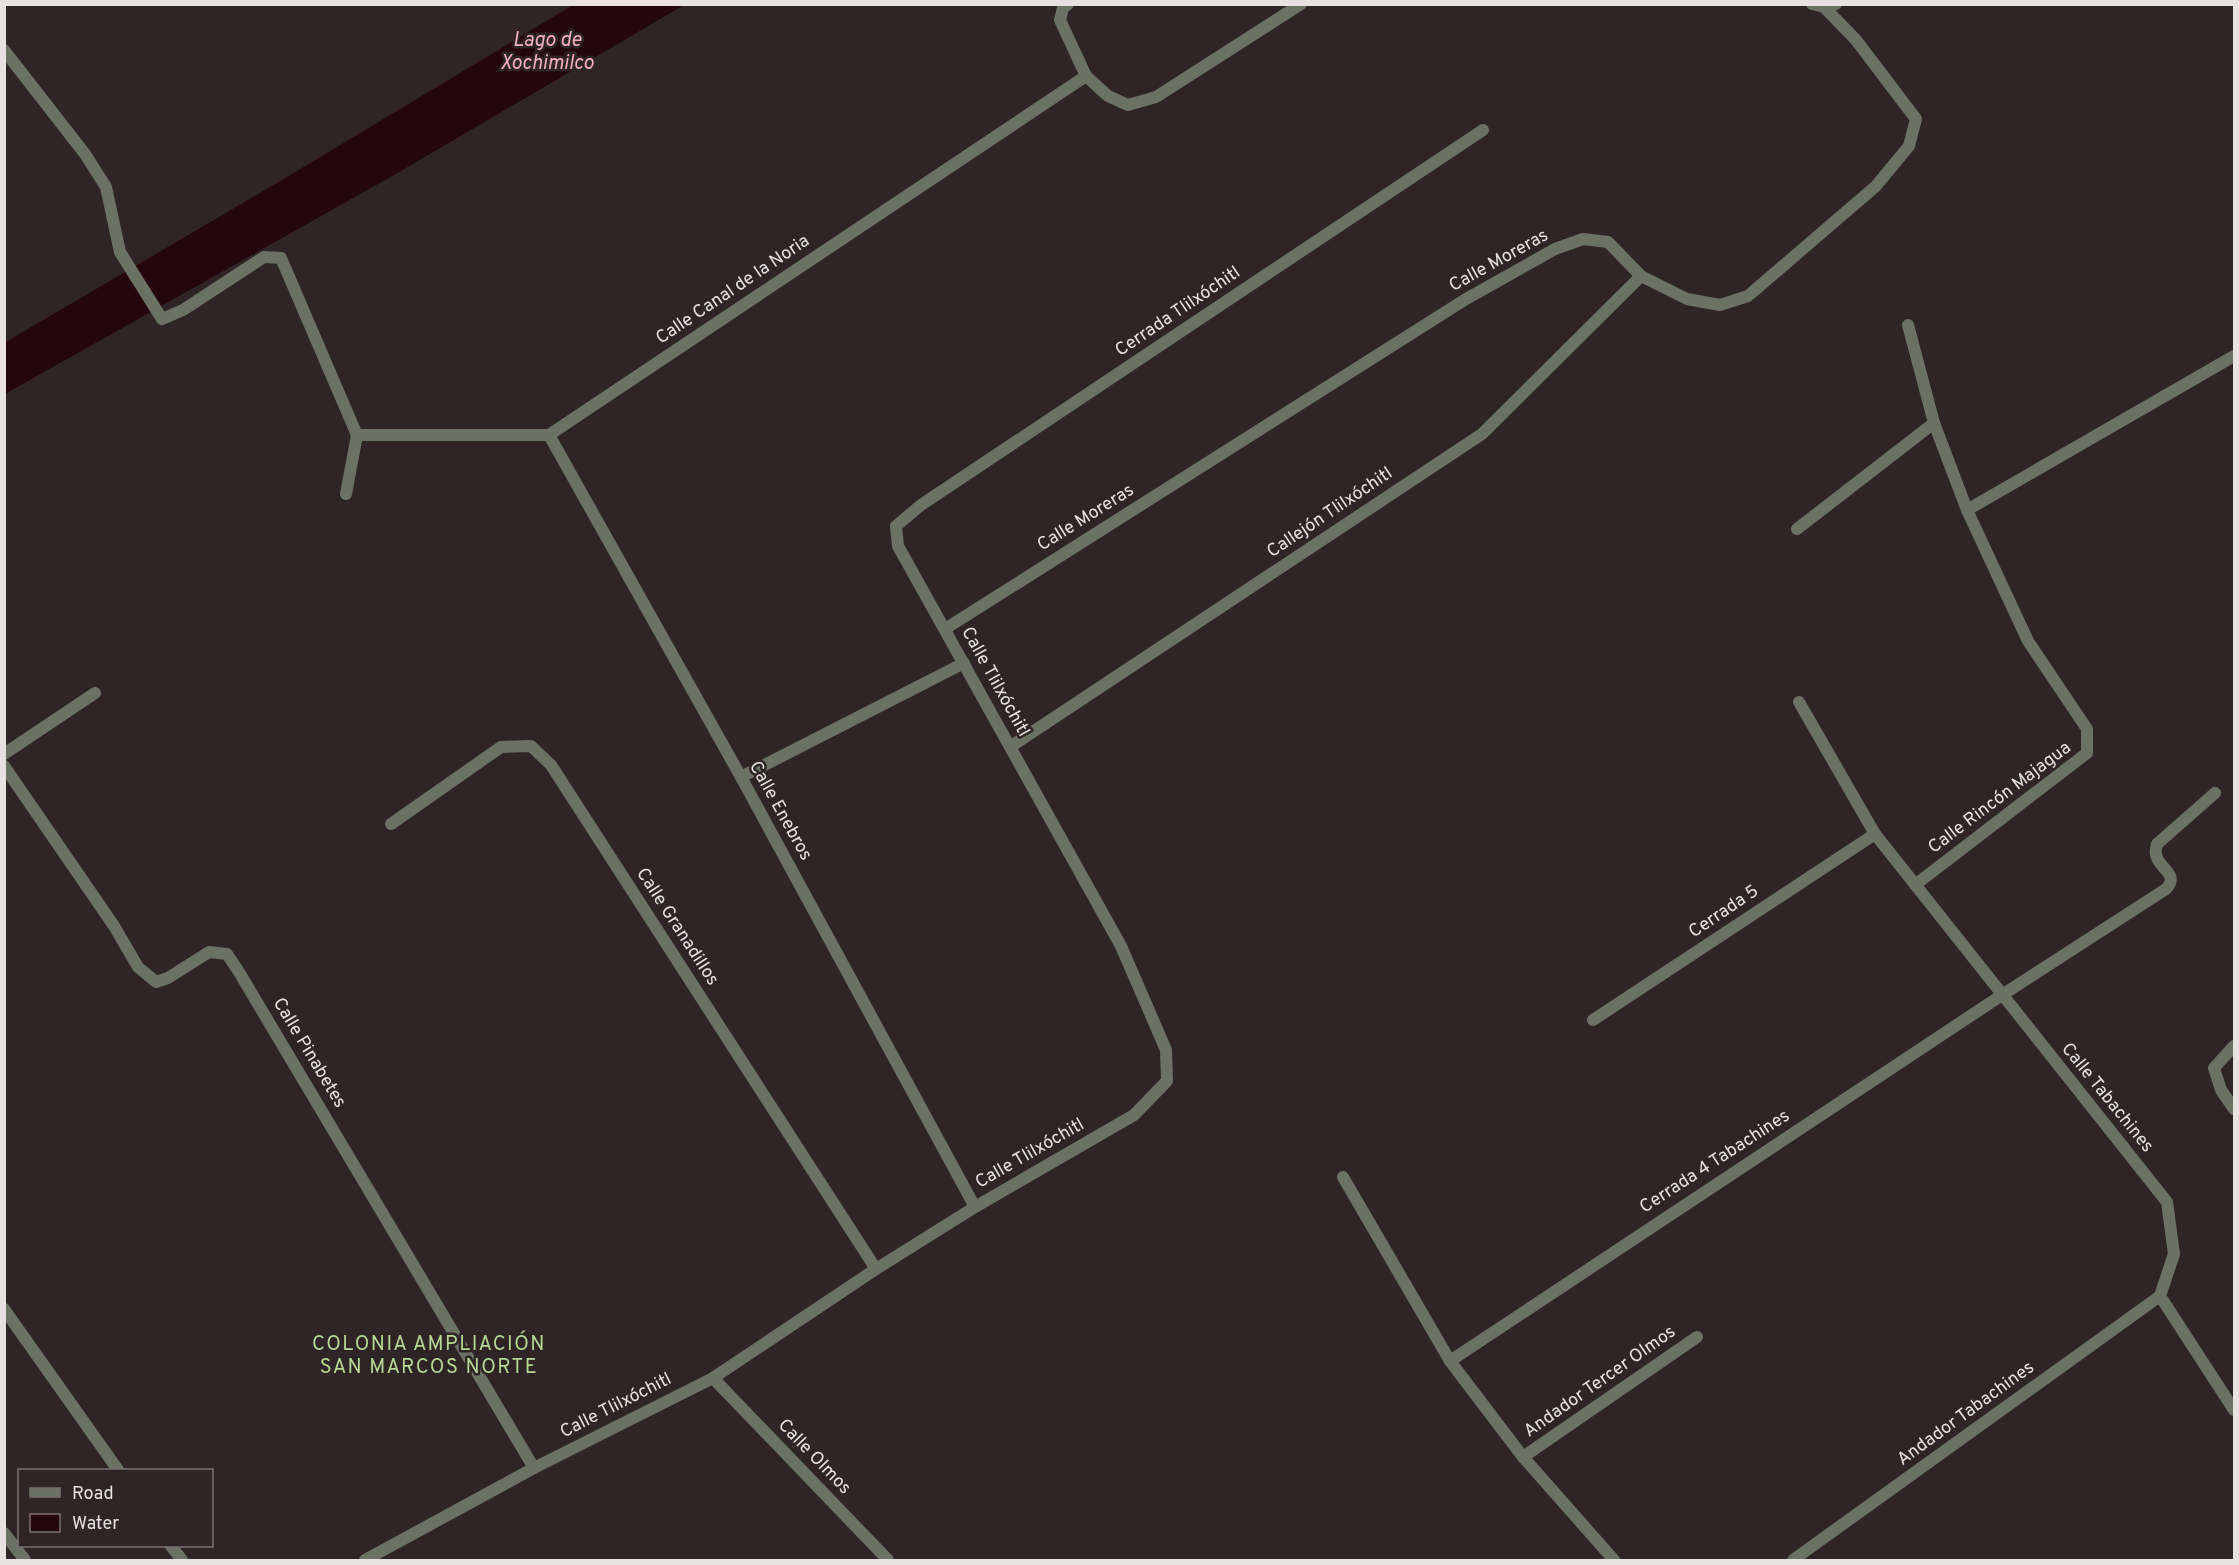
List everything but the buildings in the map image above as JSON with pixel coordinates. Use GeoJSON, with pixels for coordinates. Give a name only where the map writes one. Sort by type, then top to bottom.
{"type":"FeatureCollection","features":[{"type":"Feature","properties":{"kind":"street"},"geometry":{"type":"LineString","coordinates":[[1066,6],[1060,20],[1086,76],[1108,96],[1128,105],[1155,97],[1301,4]]}},
{"type":"Feature","properties":{"kind":"street","name":"Calle Moreras"},"geometry":{"type":"LineString","coordinates":[[945,629],[1467,299],[1555,249],[1583,239],[1608,242],[1641,276],[1687,298],[1720,305],[1748,296],[1876,186],[1909,146],[1916,118],[1856,40],[1824,5]]}},
{"type":"Feature","properties":{"kind":"street"},"geometry":{"type":"LineString","coordinates":[[4,50],[85,154],[106,187],[120,252],[162,319],[183,310],[264,257],[281,258],[357,435],[346,494]]}},
{"type":"Feature","properties":{"kind":"street","name":"Calle Canal de la Noria"},"geometry":{"type":"LineString","coordinates":[[549,435],[1086,76]]}},
{"type":"Feature","properties":{"kind":"street","name":"Cerrada Tlilxóchitl"},"geometry":{"type":"LineString","coordinates":[[896,526],[921,505],[1483,130]]}},
{"type":"Feature","properties":{"kind":"street","name":"Callejón Tlilxóchitl"},"geometry":{"type":"LineString","coordinates":[[1010,747],[1482,434],[1641,276]]}},
{"type":"Feature","properties":{"kind":"street"},"geometry":{"type":"LineString","coordinates":[[1908,325],[1934,423],[1967,510],[2235,356]]}},
{"type":"Feature","properties":{"kind":"street"},"geometry":{"type":"LineString","coordinates":[[1797,529],[1934,423]]}},
{"type":"Feature","properties":{"kind":"street"},"geometry":{"type":"LineString","coordinates":[[357,435],[549,435]]}},
{"type":"Feature","properties":{"kind":"street","name":"Calle Enebros"},"geometry":{"type":"LineString","coordinates":[[549,435],[741,777],[975,1207]]}},
{"type":"Feature","properties":{"kind":"street","name":"Calle Rincón Majagua"},"geometry":{"type":"LineString","coordinates":[[1915,885],[2087,753],[2087,729],[2028,641],[1967,510]]}},
{"type":"Feature","properties":{"kind":"street","name":"Calle Tlilxóchitl"},"geometry":{"type":"LineString","coordinates":[[366,1560],[534,1468],[713,1378],[876,1269],[975,1207],[1134,1115],[1167,1081],[1166,1050],[1121,946],[898,546],[896,526]]}},
{"type":"Feature","properties":{"kind":"street"},"geometry":{"type":"LineString","coordinates":[[741,777],[964,663]]}},
{"type":"Feature","properties":{"kind":"street"},"geometry":{"type":"LineString","coordinates":[[4,754],[95,693]]}},
{"type":"Feature","properties":{"kind":"street","name":"Calle Tabachines"},"geometry":{"type":"LineString","coordinates":[[1799,702],[1875,834],[2167,1202],[2174,1254],[2160,1296]]}},
{"type":"Feature","properties":{"kind":"street","name":"Calle Granadillos"},"geometry":{"type":"LineString","coordinates":[[391,824],[501,747],[531,746],[551,765],[876,1269]]}},
{"type":"Feature","properties":{"kind":"street","name":"Calle Pinabetes"},"geometry":{"type":"LineString","coordinates":[[4,766],[114,926],[138,967],[156,982],[168,978],[210,952],[227,954],[534,1468]]}},
{"type":"Feature","properties":{"kind":"street","name":"Cerrada 4 Tabachines"},"geometry":{"type":"LineString","coordinates":[[1450,1361],[2166,889],[2171,884],[2172,876],[2156,855],[2157,844],[2215,793]]}},
{"type":"Feature","properties":{"kind":"street","name":"Cerrada 5"},"geometry":{"type":"LineString","coordinates":[[1593,1020],[1875,834]]}},
{"type":"Feature","properties":{"kind":"street"},"geometry":{"type":"LineString","coordinates":[[2235,1046],[2214,1068],[2221,1090],[2235,1109]]}},
{"type":"Feature","properties":{"kind":"street"},"geometry":{"type":"LineString","coordinates":[[1343,1177],[1450,1361],[1523,1457],[1614,1560]]}},
{"type":"Feature","properties":{"kind":"street"},"geometry":{"type":"LineString","coordinates":[[2160,1296],[2235,1410]]}},
{"type":"Feature","properties":{"kind":"street","name":"Andador Tabachines"},"geometry":{"type":"LineString","coordinates":[[1793,1560],[2160,1296]]}},
{"type":"Feature","properties":{"kind":"street"},"geometry":{"type":"LineString","coordinates":[[4,1309],[117,1469]]}},
{"type":"Feature","properties":{"kind":"street","name":"Andador Tercer Olmos"},"geometry":{"type":"LineString","coordinates":[[1523,1457],[1697,1337]]}},
{"type":"Feature","properties":{"kind":"street","name":"Calle Olmos"},"geometry":{"type":"LineString","coordinates":[[713,1378],[888,1560]]}},
{"type":"Feature","properties":{"kind":"street"},"geometry":{"type":"LineString","coordinates":[[4,1533],[25,1560]]}},
{"type":"Feature","properties":{"kind":"street"},"geometry":{"type":"LineString","coordinates":[[172,1547],[182,1560]]}},
{"type":"Feature","properties":{"kind":"water","name":"Lago de Xochimilco"},"geometry":{"type":"Polygon","coordinates":[[[573,5],[684,5],[394,175],[5,394],[4,343],[277,183],[573,5]]]}},
{"type":"Feature","properties":{"kind":"district","name":"COLONIA AMPLIACIÓN SAN MARCOS NORTE"},"geometry":{"type":"Point","coordinates":[429,1356]}}]}
